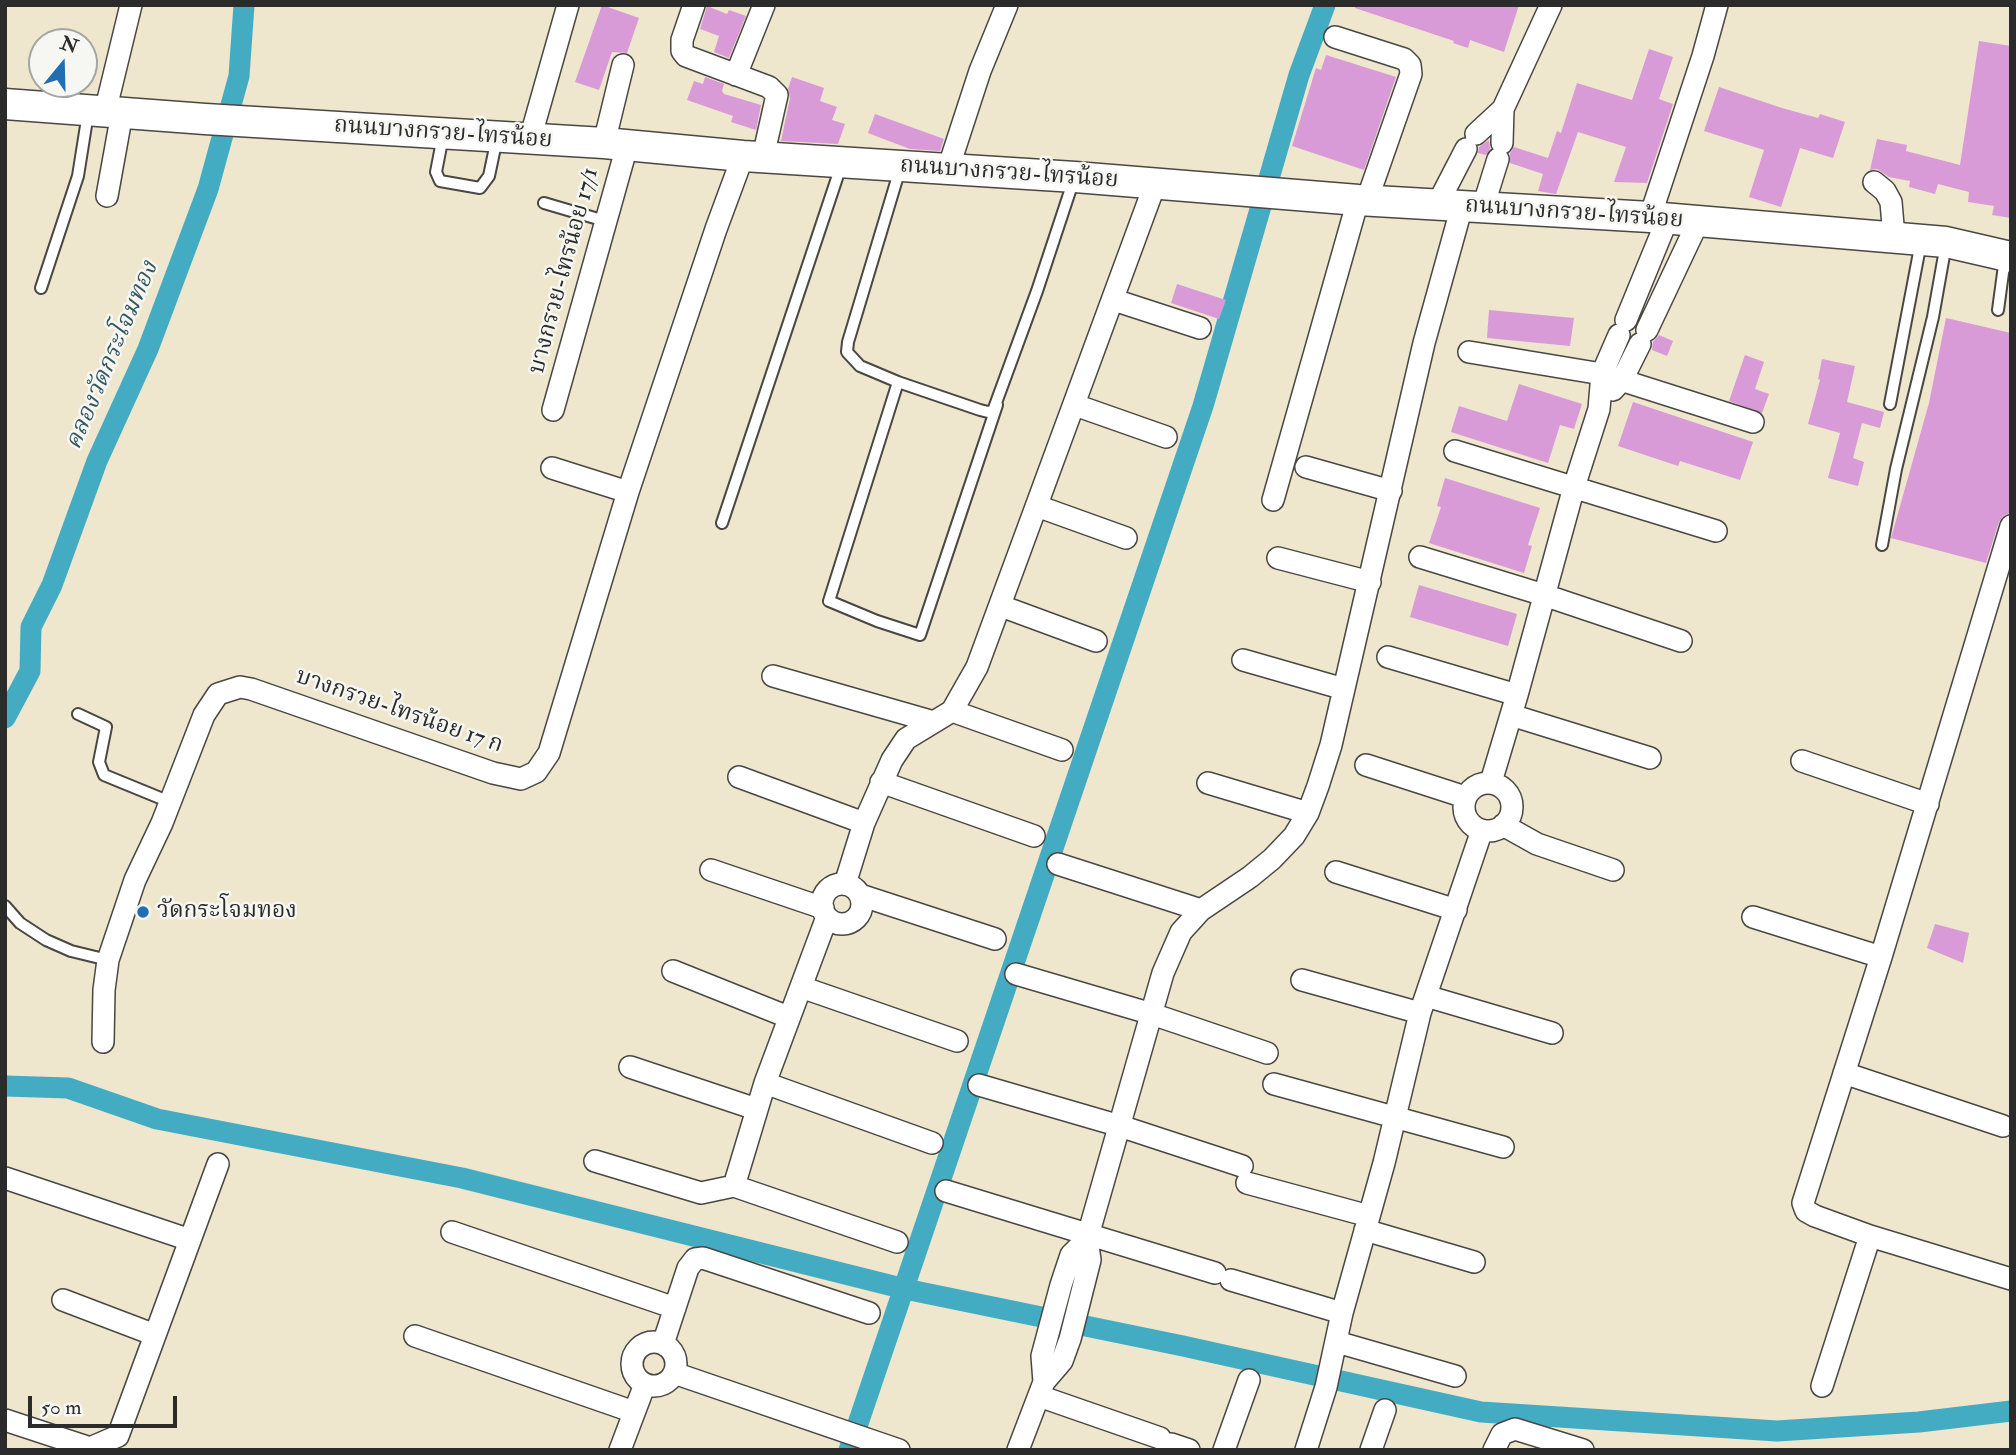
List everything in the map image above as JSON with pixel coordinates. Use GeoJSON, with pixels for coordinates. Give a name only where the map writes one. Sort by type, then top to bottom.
{"type":"FeatureCollection","features":[{"type":"Feature","properties":{"kind":"main road","name":"ถนนบางกรวย-ไทรน้อย"},"geometry":{"type":"LineString","coordinates":[[5,104],[1075,177],[1312,197],[1658,218],[1921,240],[2008,257]]}},
{"type":"Feature","properties":{"kind":"street"},"geometry":{"type":"LineString","coordinates":[[107,196],[105,112],[131,5]]}},
{"type":"Feature","properties":{"kind":"street"},"geometry":{"type":"LineString","coordinates":[[530,139],[568,5]]}},
{"type":"Feature","properties":{"kind":"street","name":"บางกรวย-ไทรน้อย 17 ก"},"geometry":{"type":"LineString","coordinates":[[103,1042],[104,990],[108,960],[135,880],[170,802],[204,715],[218,694],[240,687],[493,773],[521,779],[536,772],[549,753],[628,492],[716,229],[753,156],[777,95],[769,87],[685,56],[682,40],[694,5]]}},
{"type":"Feature","properties":{"kind":"street"},"geometry":{"type":"LineString","coordinates":[[736,75],[764,5]]}},
{"type":"Feature","properties":{"kind":"street"},"geometry":{"type":"LineString","coordinates":[[948,169],[980,71],[1007,5]]}},
{"type":"Feature","properties":{"kind":"street"},"geometry":{"type":"LineString","coordinates":[[1461,206],[1500,151],[1503,109],[1550,5]]}},
{"type":"Feature","properties":{"kind":"street"},"geometry":{"type":"LineString","coordinates":[[1491,782],[1574,487],[1599,408],[1612,377],[1623,328],[1658,218],[1717,5]]}},
{"type":"Feature","properties":{"kind":"street"},"geometry":{"type":"LineString","coordinates":[[1273,500],[1362,200],[1411,74],[1410,65],[1404,59],[1335,37]]}},
{"type":"Feature","properties":{"kind":"street","name":"บางกรวย-ไทรน้อย 17/1"},"geometry":{"type":"LineString","coordinates":[[553,410],[605,221],[623,65]]}},
{"type":"Feature","properties":{"kind":"street"},"geometry":{"type":"LineString","coordinates":[[1018,1450],[1041,1389],[1062,1361],[1070,1339],[1090,1260],[1088,1237],[1163,973],[1181,932],[1200,910],[1272,859],[1294,836],[1308,813],[1331,745],[1424,343],[1461,206],[1471,141],[1503,109]]}},
{"type":"Feature","properties":{"kind":"street"},"geometry":{"type":"LineString","coordinates":[[1874,183],[1885,191],[1921,240]]}},
{"type":"Feature","properties":{"kind":"street"},"geometry":{"type":"LineString","coordinates":[[711,870],[825,912],[835,923],[853,921],[860,914],[862,905],[853,890],[864,823],[881,782],[906,739],[952,711],[977,667],[1155,184]]}},
{"type":"Feature","properties":{"kind":"street"},"geometry":{"type":"LineString","coordinates":[[1612,377],[1644,337],[1698,222]]}},
{"type":"Feature","properties":{"kind":"street"},"geometry":{"type":"LineString","coordinates":[[1114,299],[1200,328]]}},
{"type":"Feature","properties":{"kind":"street"},"geometry":{"type":"LineString","coordinates":[[1469,352],[1612,377],[1753,422]]}},
{"type":"Feature","properties":{"kind":"street"},"geometry":{"type":"LineString","coordinates":[[1075,405],[1166,438]]}},
{"type":"Feature","properties":{"kind":"street"},"geometry":{"type":"LineString","coordinates":[[1455,451],[1716,531]]}},
{"type":"Feature","properties":{"kind":"street"},"geometry":{"type":"LineString","coordinates":[[1306,467],[1391,491]]}},
{"type":"Feature","properties":{"kind":"street"},"geometry":{"type":"LineString","coordinates":[[552,468],[628,492]]}},
{"type":"Feature","properties":{"kind":"street"},"geometry":{"type":"LineString","coordinates":[[1037,506],[1126,538]]}},
{"type":"Feature","properties":{"kind":"street"},"geometry":{"type":"LineString","coordinates":[[2011,526],[1881,957],[1803,1203],[1806,1211],[1815,1216],[1870,1236],[2011,1279]]}},
{"type":"Feature","properties":{"kind":"street"},"geometry":{"type":"LineString","coordinates":[[1420,557],[1681,641]]}},
{"type":"Feature","properties":{"kind":"street"},"geometry":{"type":"LineString","coordinates":[[1278,558],[1370,582]]}},
{"type":"Feature","properties":{"kind":"street"},"geometry":{"type":"LineString","coordinates":[[1001,606],[1096,641]]}},
{"type":"Feature","properties":{"kind":"street"},"geometry":{"type":"LineString","coordinates":[[1388,656],[1650,758]]}},
{"type":"Feature","properties":{"kind":"street"},"geometry":{"type":"LineString","coordinates":[[1243,660],[1344,690]]}},
{"type":"Feature","properties":{"kind":"street"},"geometry":{"type":"LineString","coordinates":[[773,676],[934,722]]}},
{"type":"Feature","properties":{"kind":"street"},"geometry":{"type":"LineString","coordinates":[[952,711],[1062,750]]}},
{"type":"Feature","properties":{"kind":"street"},"geometry":{"type":"LineString","coordinates":[[1802,761],[1928,804]]}},
{"type":"Feature","properties":{"kind":"street"},"geometry":{"type":"LineString","coordinates":[[1366,765],[1465,796]]}},
{"type":"Feature","properties":{"kind":"street"},"geometry":{"type":"LineString","coordinates":[[739,777],[864,823]]}},
{"type":"Feature","properties":{"kind":"street"},"geometry":{"type":"LineString","coordinates":[[881,782],[1034,836]]}},
{"type":"Feature","properties":{"kind":"street"},"geometry":{"type":"LineString","coordinates":[[1491,782],[1502,786],[1509,794],[1512,805],[1510,816],[1503,825],[1493,830],[1482,830],[1472,825],[1465,817],[1465,796],[1471,788],[1481,783],[1491,782]]}},
{"type":"Feature","properties":{"kind":"street"},"geometry":{"type":"LineString","coordinates":[[1208,783],[1308,813]]}},
{"type":"Feature","properties":{"kind":"street"},"geometry":{"type":"LineString","coordinates":[[1503,825],[1537,844],[1613,870]]}},
{"type":"Feature","properties":{"kind":"street"},"geometry":{"type":"LineString","coordinates":[[1306,1450],[1329,1376],[1342,1313],[1423,1004],[1482,830]]}},
{"type":"Feature","properties":{"kind":"street"},"geometry":{"type":"LineString","coordinates":[[1058,864],[1200,910]]}},
{"type":"Feature","properties":{"kind":"street"},"geometry":{"type":"LineString","coordinates":[[1336,872],[1456,910]]}},
{"type":"Feature","properties":{"kind":"street"},"geometry":{"type":"LineString","coordinates":[[734,1186],[756,1109],[801,987],[825,912],[823,899],[828,890],[836,885],[995,939]]}},
{"type":"Feature","properties":{"kind":"street"},"geometry":{"type":"LineString","coordinates":[[1753,917],[1881,957]]}},
{"type":"Feature","properties":{"kind":"street"},"geometry":{"type":"LineString","coordinates":[[673,971],[788,1017]]}},
{"type":"Feature","properties":{"kind":"street"},"geometry":{"type":"LineString","coordinates":[[1016,974],[1152,1014],[1267,1053]]}},
{"type":"Feature","properties":{"kind":"street"},"geometry":{"type":"LineString","coordinates":[[1302,980],[1552,1033]]}},
{"type":"Feature","properties":{"kind":"street"},"geometry":{"type":"LineString","coordinates":[[801,987],[957,1041]]}},
{"type":"Feature","properties":{"kind":"street"},"geometry":{"type":"LineString","coordinates":[[630,1067],[756,1109]]}},
{"type":"Feature","properties":{"kind":"street"},"geometry":{"type":"LineString","coordinates":[[1844,1073],[2003,1126]]}},
{"type":"Feature","properties":{"kind":"street"},"geometry":{"type":"LineString","coordinates":[[765,1083],[932,1143]]}},
{"type":"Feature","properties":{"kind":"street"},"geometry":{"type":"LineString","coordinates":[[1274,1084],[1503,1147]]}},
{"type":"Feature","properties":{"kind":"street"},"geometry":{"type":"LineString","coordinates":[[979,1085],[1120,1126],[1474,1262]]}},
{"type":"Feature","properties":{"kind":"street"},"geometry":{"type":"LineString","coordinates":[[596,1161],[701,1193],[734,1186],[897,1242]]}},
{"type":"Feature","properties":{"kind":"street"},"geometry":{"type":"LineString","coordinates":[[5,1420],[90,1448],[118,1436],[218,1164]]}},
{"type":"Feature","properties":{"kind":"street"},"geometry":{"type":"LineString","coordinates":[[5,1178],[190,1240]]}},
{"type":"Feature","properties":{"kind":"street"},"geometry":{"type":"LineString","coordinates":[[946,1191],[1088,1237],[1342,1313]]}},
{"type":"Feature","properties":{"kind":"street"},"geometry":{"type":"LineString","coordinates":[[452,1232],[675,1308]]}},
{"type":"Feature","properties":{"kind":"street"},"geometry":{"type":"LineString","coordinates":[[1822,1386],[1870,1236]]}},
{"type":"Feature","properties":{"kind":"street"},"geometry":{"type":"LineString","coordinates":[[1041,1389],[1046,1335],[1061,1284],[1071,1255],[1088,1237]]}},
{"type":"Feature","properties":{"kind":"street"},"geometry":{"type":"LineString","coordinates":[[663,1344],[691,1262],[703,1258],[869,1313]]}},
{"type":"Feature","properties":{"kind":"street"},"geometry":{"type":"LineString","coordinates":[[63,1300],[155,1335]]}},
{"type":"Feature","properties":{"kind":"street"},"geometry":{"type":"LineString","coordinates":[[415,1336],[634,1412]]}},
{"type":"Feature","properties":{"kind":"street"},"geometry":{"type":"LineString","coordinates":[[1336,1342],[1455,1376]]}},
{"type":"Feature","properties":{"kind":"street"},"geometry":{"type":"LineString","coordinates":[[646,1343],[663,1344],[675,1356],[674,1373],[662,1384],[645,1384],[634,1371],[634,1354],[646,1343]]}},
{"type":"Feature","properties":{"kind":"street"},"geometry":{"type":"LineString","coordinates":[[674,1373],[899,1450]]}},
{"type":"Feature","properties":{"kind":"street"},"geometry":{"type":"LineString","coordinates":[[1224,1450],[1249,1380]]}},
{"type":"Feature","properties":{"kind":"street"},"geometry":{"type":"LineString","coordinates":[[620,1450],[645,1384]]}},
{"type":"Feature","properties":{"kind":"street"},"geometry":{"type":"LineString","coordinates":[[1041,1389],[1173,1444]]}},
{"type":"Feature","properties":{"kind":"street"},"geometry":{"type":"LineString","coordinates":[[1371,1450],[1385,1410]]}},
{"type":"Feature","properties":{"kind":"street"},"geometry":{"type":"LineString","coordinates":[[1494,1450],[1502,1434],[1515,1429],[1583,1450]]}},
{"type":"Feature","properties":{"kind":"lane"},"geometry":{"type":"LineString","coordinates":[[41,288],[76,185],[105,112]]}},
{"type":"Feature","properties":{"kind":"lane"},"geometry":{"type":"LineString","coordinates":[[443,134],[436,172],[440,181],[480,188],[489,176],[497,137]]}},
{"type":"Feature","properties":{"kind":"lane"},"geometry":{"type":"LineString","coordinates":[[722,523],[842,162]]}},
{"type":"Feature","properties":{"kind":"lane"},"geometry":{"type":"LineString","coordinates":[[901,166],[847,352],[860,366],[898,382],[988,412],[993,411],[997,405]]}},
{"type":"Feature","properties":{"kind":"lane"},"geometry":{"type":"LineString","coordinates":[[898,382],[829,601],[920,635],[1075,177]]}},
{"type":"Feature","properties":{"kind":"lane"},"geometry":{"type":"LineString","coordinates":[[544,204],[605,221]]}},
{"type":"Feature","properties":{"kind":"lane"},"geometry":{"type":"LineString","coordinates":[[1890,404],[1921,240]]}},
{"type":"Feature","properties":{"kind":"lane"},"geometry":{"type":"LineString","coordinates":[[1882,545],[1896,469],[1933,317],[1921,240]]}},
{"type":"Feature","properties":{"kind":"lane"},"geometry":{"type":"LineString","coordinates":[[1998,310],[2008,257]]}},
{"type":"Feature","properties":{"kind":"lane"},"geometry":{"type":"LineString","coordinates":[[78,714],[106,727],[99,762],[104,775],[170,802]]}},
{"type":"Feature","properties":{"kind":"lane"},"geometry":{"type":"LineString","coordinates":[[5,906],[20,923],[46,940],[71,951],[108,960]]}},
{"type":"Feature","properties":{"kind":"building"},"geometry":{"type":"Polygon","coordinates":[[[602,5],[639,18],[627,53],[612,52],[599,90],[575,82],[602,5]]]}},
{"type":"Feature","properties":{"kind":"building"},"geometry":{"type":"Polygon","coordinates":[[[1355,5],[1519,5],[1504,52],[1470,40],[1468,48],[1355,8],[1355,5]]]}},
{"type":"Feature","properties":{"kind":"building"},"geometry":{"type":"Polygon","coordinates":[[[707,6],[727,14],[729,10],[746,16],[729,58],[714,52],[719,36],[700,29],[707,6]]]}},
{"type":"Feature","properties":{"kind":"building"},"geometry":{"type":"Polygon","coordinates":[[[1979,41],[2011,46],[2011,218],[1992,215],[1994,206],[1968,202],[1969,192],[1938,184],[1935,194],[1909,187],[1910,181],[1889,177],[1877,169],[1870,170],[1877,139],[1907,145],[1906,151],[1960,165],[1979,41]]]}},
{"type":"Feature","properties":{"kind":"building"},"geometry":{"type":"Polygon","coordinates":[[[1649,49],[1673,57],[1659,99],[1673,104],[1647,183],[1614,182],[1626,147],[1578,132],[1556,194],[1538,191],[1543,174],[1510,163],[1510,153],[1514,147],[1548,158],[1557,131],[1561,133],[1577,83],[1632,100],[1649,49]]]}},
{"type":"Feature","properties":{"kind":"building"},"geometry":{"type":"Polygon","coordinates":[[[1326,55],[1396,77],[1364,170],[1292,146],[1316,68],[1321,70],[1326,55]]]}},
{"type":"Feature","properties":{"kind":"building"},"geometry":{"type":"Polygon","coordinates":[[[705,77],[724,84],[724,94],[761,105],[756,130],[731,122],[733,116],[687,100],[694,81],[703,84],[705,77]]]}},
{"type":"Feature","properties":{"kind":"building"},"geometry":{"type":"Polygon","coordinates":[[[792,77],[824,88],[820,101],[837,107],[832,120],[845,124],[838,144],[781,141],[792,77]]]}},
{"type":"Feature","properties":{"kind":"building"},"geometry":{"type":"Polygon","coordinates":[[[1719,87],[1818,118],[1820,114],[1845,122],[1833,158],[1800,148],[1781,207],[1749,197],[1764,150],[1704,131],[1719,87]]]}},
{"type":"Feature","properties":{"kind":"building"},"geometry":{"type":"Polygon","coordinates":[[[875,114],[944,139],[940,151],[910,149],[868,133],[875,114]]]}},
{"type":"Feature","properties":{"kind":"building"},"geometry":{"type":"Polygon","coordinates":[[[1489,140],[1490,149],[1486,155],[1478,153],[1479,147],[1489,140]]]}},
{"type":"Feature","properties":{"kind":"building"},"geometry":{"type":"Polygon","coordinates":[[[1177,284],[1226,300],[1219,319],[1171,303],[1177,284]]]}},
{"type":"Feature","properties":{"kind":"building"},"geometry":{"type":"Polygon","coordinates":[[[1489,310],[1574,318],[1570,346],[1487,338],[1489,310]]]}},
{"type":"Feature","properties":{"kind":"building"},"geometry":{"type":"Polygon","coordinates":[[[1946,318],[2011,333],[2011,509],[1999,522],[1986,563],[1891,538],[1929,403],[1946,318]]]}},
{"type":"Feature","properties":{"kind":"building"},"geometry":{"type":"Polygon","coordinates":[[[1659,335],[1673,341],[1667,356],[1652,350],[1653,342],[1659,335]]]}},
{"type":"Feature","properties":{"kind":"building"},"geometry":{"type":"Polygon","coordinates":[[[1745,355],[1764,362],[1755,389],[1769,394],[1762,413],[1729,401],[1745,355]]]}},
{"type":"Feature","properties":{"kind":"building"},"geometry":{"type":"Polygon","coordinates":[[[1822,359],[1855,366],[1847,402],[1884,412],[1880,428],[1862,423],[1853,458],[1864,462],[1858,486],[1828,478],[1840,433],[1808,424],[1820,380],[1822,359]]]}},
{"type":"Feature","properties":{"kind":"building"},"geometry":{"type":"Polygon","coordinates":[[[1519,384],[1582,404],[1574,429],[1560,425],[1548,463],[1451,432],[1459,406],[1507,421],[1519,384]]]}},
{"type":"Feature","properties":{"kind":"building"},"geometry":{"type":"Polygon","coordinates":[[[1633,402],[1753,442],[1740,480],[1680,461],[1678,466],[1618,446],[1633,402]]]}},
{"type":"Feature","properties":{"kind":"building"},"geometry":{"type":"Polygon","coordinates":[[[1445,478],[1540,508],[1528,545],[1532,546],[1524,573],[1429,543],[1441,507],[1437,506],[1445,478]]]}},
{"type":"Feature","properties":{"kind":"building"},"geometry":{"type":"Polygon","coordinates":[[[1419,585],[1517,614],[1508,646],[1410,617],[1419,585]]]}},
{"type":"Feature","properties":{"kind":"building"},"geometry":{"type":"Polygon","coordinates":[[[1935,924],[1969,933],[1963,963],[1927,948],[1935,924]]]}},
{"type":"Feature","properties":{"kind":"waterway","name":"คลองวัดกระโจมทอง"},"geometry":{"type":"LineString","coordinates":[[5,718],[30,671],[31,627],[52,585],[97,461],[148,349],[208,189],[239,76],[244,5]]}},
{"type":"Feature","properties":{"kind":"waterway"},"geometry":{"type":"LineString","coordinates":[[849,1450],[1203,406],[1299,75],[1325,5]]}},
{"type":"Feature","properties":{"kind":"waterway"},"geometry":{"type":"LineString","coordinates":[[5,1086],[68,1088],[157,1119],[462,1178],[905,1289],[1183,1346],[1481,1412],[1777,1431],[1919,1422],[2011,1411]]}},
{"type":"Feature","properties":{"kind":"place","name":"วัดกระโจมทอง"},"geometry":{"type":"Point","coordinates":[143,912]}}]}
